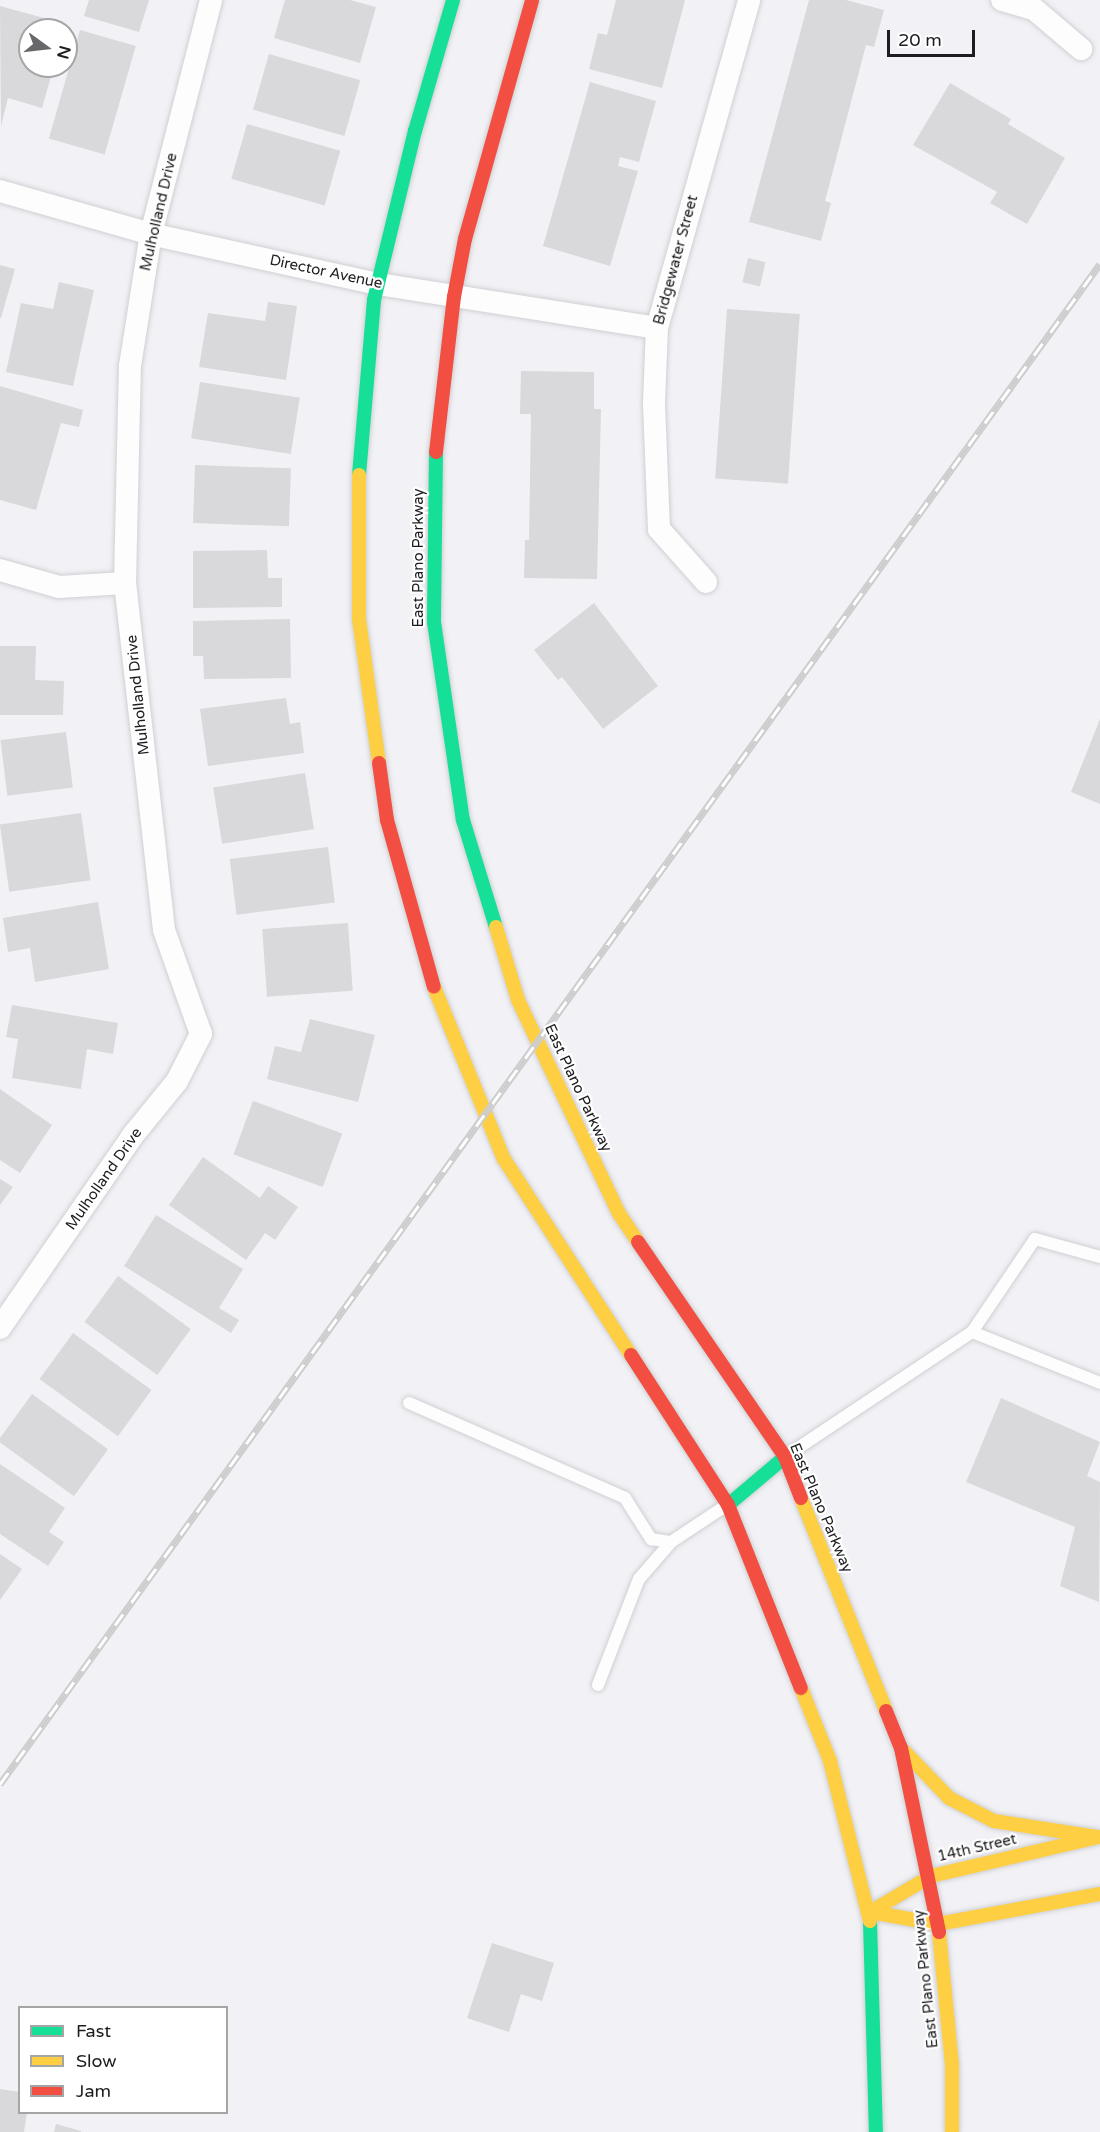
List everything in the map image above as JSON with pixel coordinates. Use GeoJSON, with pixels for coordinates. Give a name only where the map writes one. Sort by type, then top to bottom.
{"type":"FeatureCollection","features":[{"type":"Feature","properties":{"kind":"main road"},"geometry":{"type":"LineString","coordinates":[[453,0],[415,131],[379,284],[359,464],[359,619],[387,820],[424,964],[504,1160],[728,1505],[830,1761],[870,1912],[876,2132]]}},
{"type":"Feature","properties":{"kind":"main road","name":"East Plano Parkway"},"geometry":{"type":"LineString","coordinates":[[532,0],[465,239],[454,297],[436,440],[434,622],[463,820],[518,1000],[618,1212],[785,1457],[901,1748],[931,1876],[938,1924],[952,2065],[952,2132]]}},
{"type":"Feature","properties":{"kind":"main road"},"geometry":{"type":"LineString","coordinates":[[728,1505],[785,1457]]}},
{"type":"Feature","properties":{"kind":"main road"},"geometry":{"type":"LineString","coordinates":[[901,1748],[949,1798],[994,1821],[1098,1837]]}},
{"type":"Feature","properties":{"kind":"main road","name":"14th Street"},"geometry":{"type":"LineString","coordinates":[[870,1912],[931,1876],[1098,1837]]}},
{"type":"Feature","properties":{"kind":"main road"},"geometry":{"type":"LineString","coordinates":[[870,1912],[938,1924],[1100,1894]]}},
{"type":"Feature","properties":{"kind":"street","name":"Mulholland Drive"},"geometry":{"type":"LineString","coordinates":[[0,1328],[134,1134],[177,1081],[201,1034],[164,930],[125,583],[130,366],[152,234],[211,0]]}},
{"type":"Feature","properties":{"kind":"street","name":"Bridgewater Street"},"geometry":{"type":"LineString","coordinates":[[706,582],[659,530],[654,402],[657,328],[748,0]]}},
{"type":"Feature","properties":{"kind":"street"},"geometry":{"type":"LineString","coordinates":[[1002,0],[1034,9],[1081,49]]}},
{"type":"Feature","properties":{"kind":"street","name":"Director Avenue"},"geometry":{"type":"LineString","coordinates":[[0,192],[152,234],[379,284],[657,328]]}},
{"type":"Feature","properties":{"kind":"street"},"geometry":{"type":"LineString","coordinates":[[0,570],[59,587],[125,583]]}},
{"type":"Feature","properties":{"kind":"lane"},"geometry":{"type":"LineString","coordinates":[[785,1457],[972,1332],[1035,1239],[1100,1257]]}},
{"type":"Feature","properties":{"kind":"lane"},"geometry":{"type":"LineString","coordinates":[[972,1332],[1100,1383]]}},
{"type":"Feature","properties":{"kind":"lane"},"geometry":{"type":"LineString","coordinates":[[409,1403],[625,1498],[651,1539],[671,1542]]}},
{"type":"Feature","properties":{"kind":"lane"},"geometry":{"type":"LineString","coordinates":[[598,1685],[639,1579],[671,1542],[728,1505]]}},
{"type":"Feature","properties":{"kind":"building"},"geometry":{"type":"Polygon","coordinates":[[[89,0],[149,0],[139,32],[84,16],[89,0]]]}},
{"type":"Feature","properties":{"kind":"building"},"geometry":{"type":"Polygon","coordinates":[[[285,0],[350,0],[376,7],[360,63],[274,38],[285,0]]]}},
{"type":"Feature","properties":{"kind":"building"},"geometry":{"type":"Polygon","coordinates":[[[616,0],[685,0],[662,88],[589,69],[598,33],[607,35],[616,0]]]}},
{"type":"Feature","properties":{"kind":"building"},"geometry":{"type":"Polygon","coordinates":[[[809,0],[846,0],[884,10],[874,47],[866,45],[825,201],[831,203],[821,241],[749,222],[809,0]]]}},
{"type":"Feature","properties":{"kind":"building"},"geometry":{"type":"Polygon","coordinates":[[[0,6],[44,18],[18,18],[18,78],[51,78],[42,108],[8,98],[1,126],[0,6]]]}},
{"type":"Feature","properties":{"kind":"building"},"geometry":{"type":"Polygon","coordinates":[[[80,30],[136,46],[105,155],[49,139],[66,78],[78,78],[80,30]]]}},
{"type":"Feature","properties":{"kind":"building"},"geometry":{"type":"Polygon","coordinates":[[[269,54],[360,80],[344,136],[253,110],[269,54]]]}},
{"type":"Feature","properties":{"kind":"building"},"geometry":{"type":"Polygon","coordinates":[[[590,82],[656,101],[639,162],[620,157],[618,166],[638,171],[610,266],[543,246],[590,82]]]}},
{"type":"Feature","properties":{"kind":"building"},"geometry":{"type":"Polygon","coordinates":[[[950,83],[1011,119],[1008,124],[1065,158],[1027,224],[990,203],[997,192],[913,145],[950,83]]]}},
{"type":"Feature","properties":{"kind":"building"},"geometry":{"type":"Polygon","coordinates":[[[247,124],[340,151],[325,206],[231,179],[247,124]]]}},
{"type":"Feature","properties":{"kind":"building"},"geometry":{"type":"Polygon","coordinates":[[[748,258],[766,262],[760,286],[742,282],[748,258]]]}},
{"type":"Feature","properties":{"kind":"building"},"geometry":{"type":"Polygon","coordinates":[[[0,265],[15,269],[1,318],[0,318],[0,265]]]}},
{"type":"Feature","properties":{"kind":"building"},"geometry":{"type":"Polygon","coordinates":[[[59,282],[94,290],[73,386],[6,372],[21,303],[53,309],[59,282]]]}},
{"type":"Feature","properties":{"kind":"building"},"geometry":{"type":"Polygon","coordinates":[[[268,302],[297,306],[286,380],[199,367],[208,313],[265,321],[268,302]]]}},
{"type":"Feature","properties":{"kind":"building"},"geometry":{"type":"Polygon","coordinates":[[[727,309],[800,314],[788,484],[715,479],[727,309]]]}},
{"type":"Feature","properties":{"kind":"building"},"geometry":{"type":"Polygon","coordinates":[[[521,371],[594,372],[594,409],[601,409],[597,579],[524,578],[525,540],[529,540],[531,414],[520,414],[521,371]]]}},
{"type":"Feature","properties":{"kind":"building"},"geometry":{"type":"Polygon","coordinates":[[[200,382],[300,398],[291,454],[191,438],[200,382]]]}},
{"type":"Feature","properties":{"kind":"building"},"geometry":{"type":"Polygon","coordinates":[[[0,386],[83,410],[79,427],[61,423],[36,510],[0,500],[0,386]]]}},
{"type":"Feature","properties":{"kind":"building"},"geometry":{"type":"Polygon","coordinates":[[[195,465],[291,468],[289,526],[193,523],[195,465]]]}},
{"type":"Feature","properties":{"kind":"building"},"geometry":{"type":"Polygon","coordinates":[[[267,550],[268,578],[282,578],[282,607],[193,608],[193,551],[267,550]]]}},
{"type":"Feature","properties":{"kind":"building"},"geometry":{"type":"Polygon","coordinates":[[[594,603],[658,686],[603,729],[562,677],[558,680],[534,650],[594,603]]]}},
{"type":"Feature","properties":{"kind":"building"},"geometry":{"type":"Polygon","coordinates":[[[290,619],[291,678],[204,679],[203,656],[193,656],[193,621],[290,619]]]}},
{"type":"Feature","properties":{"kind":"building"},"geometry":{"type":"Polygon","coordinates":[[[0,646],[36,646],[35,680],[64,681],[63,715],[0,715],[0,646]]]}},
{"type":"Feature","properties":{"kind":"building"},"geometry":{"type":"Polygon","coordinates":[[[286,698],[290,724],[300,722],[304,753],[208,766],[200,709],[286,698]]]}},
{"type":"Feature","properties":{"kind":"building"},"geometry":{"type":"Polygon","coordinates":[[[1100,719],[1100,804],[1071,792],[1100,719]]]}},
{"type":"Feature","properties":{"kind":"building"},"geometry":{"type":"Polygon","coordinates":[[[66,732],[73,788],[7,796],[0,740],[66,732]]]}},
{"type":"Feature","properties":{"kind":"building"},"geometry":{"type":"Polygon","coordinates":[[[305,773],[314,829],[222,844],[213,788],[305,773]]]}},
{"type":"Feature","properties":{"kind":"building"},"geometry":{"type":"Polygon","coordinates":[[[81,813],[90,880],[9,892],[0,824],[81,813]]]}},
{"type":"Feature","properties":{"kind":"building"},"geometry":{"type":"Polygon","coordinates":[[[328,847],[335,903],[237,915],[230,859],[328,847]]]}},
{"type":"Feature","properties":{"kind":"building"},"geometry":{"type":"Polygon","coordinates":[[[98,902],[109,969],[35,982],[30,948],[8,952],[3,918],[98,902]]]}},
{"type":"Feature","properties":{"kind":"building"},"geometry":{"type":"Polygon","coordinates":[[[348,923],[353,991],[267,997],[262,929],[348,923]]]}},
{"type":"Feature","properties":{"kind":"building"},"geometry":{"type":"Polygon","coordinates":[[[12,1005],[118,1023],[113,1054],[87,1049],[81,1089],[12,1078],[18,1039],[6,1037],[12,1005]]]}},
{"type":"Feature","properties":{"kind":"building"},"geometry":{"type":"Polygon","coordinates":[[[310,1019],[375,1035],[358,1102],[267,1079],[275,1046],[301,1052],[310,1019]]]}},
{"type":"Feature","properties":{"kind":"building"},"geometry":{"type":"Polygon","coordinates":[[[0,1089],[52,1125],[20,1173],[0,1160],[0,1089]]]}},
{"type":"Feature","properties":{"kind":"building"},"geometry":{"type":"Polygon","coordinates":[[[253,1101],[342,1133],[323,1187],[234,1155],[253,1101]]]}},
{"type":"Feature","properties":{"kind":"building"},"geometry":{"type":"Polygon","coordinates":[[[203,1157],[260,1198],[268,1186],[298,1207],[275,1240],[265,1233],[246,1260],[169,1205],[203,1157]]]}},
{"type":"Feature","properties":{"kind":"building"},"geometry":{"type":"Polygon","coordinates":[[[0,1179],[13,1187],[0,1205],[0,1179]]]}},
{"type":"Feature","properties":{"kind":"building"},"geometry":{"type":"Polygon","coordinates":[[[156,1215],[243,1269],[219,1308],[239,1320],[231,1333],[124,1266],[156,1215]]]}},
{"type":"Feature","properties":{"kind":"building"},"geometry":{"type":"Polygon","coordinates":[[[118,1276],[191,1329],[157,1375],[84,1322],[118,1276]]]}},
{"type":"Feature","properties":{"kind":"building"},"geometry":{"type":"Polygon","coordinates":[[[73,1333],[151,1390],[118,1436],[39,1379],[73,1333]]]}},
{"type":"Feature","properties":{"kind":"building"},"geometry":{"type":"Polygon","coordinates":[[[32,1394],[108,1449],[74,1496],[0,1442],[0,1438],[32,1394]]]}},
{"type":"Feature","properties":{"kind":"building"},"geometry":{"type":"Polygon","coordinates":[[[1001,1398],[1100,1442],[1087,1476],[1100,1482],[1099,1602],[1060,1586],[1075,1527],[966,1482],[1001,1398]]]}},
{"type":"Feature","properties":{"kind":"building"},"geometry":{"type":"Polygon","coordinates":[[[0,1464],[65,1508],[49,1532],[64,1542],[48,1566],[0,1534],[0,1464]]]}},
{"type":"Feature","properties":{"kind":"building"},"geometry":{"type":"Polygon","coordinates":[[[0,1554],[22,1569],[0,1600],[0,1554]]]}},
{"type":"Feature","properties":{"kind":"building"},"geometry":{"type":"Polygon","coordinates":[[[492,1943],[554,1963],[542,2001],[521,1994],[509,2032],[467,2018],[492,1943]]]}},
{"type":"Feature","properties":{"kind":"building"},"geometry":{"type":"Polygon","coordinates":[[[0,2089],[18,2092],[18,2114],[27,2114],[24,2132],[0,2132],[0,2089]]]}},
{"type":"Feature","properties":{"kind":"building"},"geometry":{"type":"Polygon","coordinates":[[[56,2124],[81,2131],[81,2132],[54,2132],[56,2124]]]}},
{"type":"Feature","properties":{"kind":"railway"},"geometry":{"type":"LineString","coordinates":[[0,1784],[1100,264]]}},
{"type":"Feature","properties":{"kind":"traffic: fast"},"geometry":{"type":"LineString","coordinates":[[359,475],[374,300],[415,131],[453,0]]}},
{"type":"Feature","properties":{"kind":"traffic: fast"},"geometry":{"type":"LineString","coordinates":[[436,452],[434,622],[463,820],[496,927]]}},
{"type":"Feature","properties":{"kind":"traffic: fast"},"geometry":{"type":"LineString","coordinates":[[728,1505],[785,1457]]}},
{"type":"Feature","properties":{"kind":"traffic: fast"},"geometry":{"type":"LineString","coordinates":[[870,1921],[876,2132]]}},
{"type":"Feature","properties":{"kind":"traffic: slow"},"geometry":{"type":"LineString","coordinates":[[359,475],[359,619],[379,763]]}},
{"type":"Feature","properties":{"kind":"traffic: slow"},"geometry":{"type":"LineString","coordinates":[[496,927],[518,1000],[618,1212],[638,1242]]}},
{"type":"Feature","properties":{"kind":"traffic: slow"},"geometry":{"type":"LineString","coordinates":[[434,987],[504,1159],[631,1355]]}},
{"type":"Feature","properties":{"kind":"traffic: slow"},"geometry":{"type":"LineString","coordinates":[[801,1498],[886,1711]]}},
{"type":"Feature","properties":{"kind":"traffic: slow"},"geometry":{"type":"LineString","coordinates":[[801,1688],[830,1761],[870,1921]]}},
{"type":"Feature","properties":{"kind":"traffic: slow"},"geometry":{"type":"LineString","coordinates":[[904,1751],[949,1798],[994,1821],[1097,1837]]}},
{"type":"Feature","properties":{"kind":"traffic: slow"},"geometry":{"type":"LineString","coordinates":[[870,1912],[931,1876],[1099,1837]]}},
{"type":"Feature","properties":{"kind":"traffic: slow"},"geometry":{"type":"LineString","coordinates":[[870,1912],[938,1924],[1100,1894]]}},
{"type":"Feature","properties":{"kind":"traffic: slow"},"geometry":{"type":"LineString","coordinates":[[939,1932],[952,2065],[952,2132]]}},
{"type":"Feature","properties":{"kind":"traffic: jam"},"geometry":{"type":"LineString","coordinates":[[436,452],[454,297],[465,239],[532,0]]}},
{"type":"Feature","properties":{"kind":"traffic: jam"},"geometry":{"type":"LineString","coordinates":[[379,763],[387,820],[434,987]]}},
{"type":"Feature","properties":{"kind":"traffic: jam"},"geometry":{"type":"LineString","coordinates":[[638,1242],[785,1457],[801,1498]]}},
{"type":"Feature","properties":{"kind":"traffic: jam"},"geometry":{"type":"LineString","coordinates":[[631,1355],[728,1505],[801,1688]]}},
{"type":"Feature","properties":{"kind":"traffic: jam"},"geometry":{"type":"LineString","coordinates":[[886,1711],[901,1748],[939,1932]]}}]}
